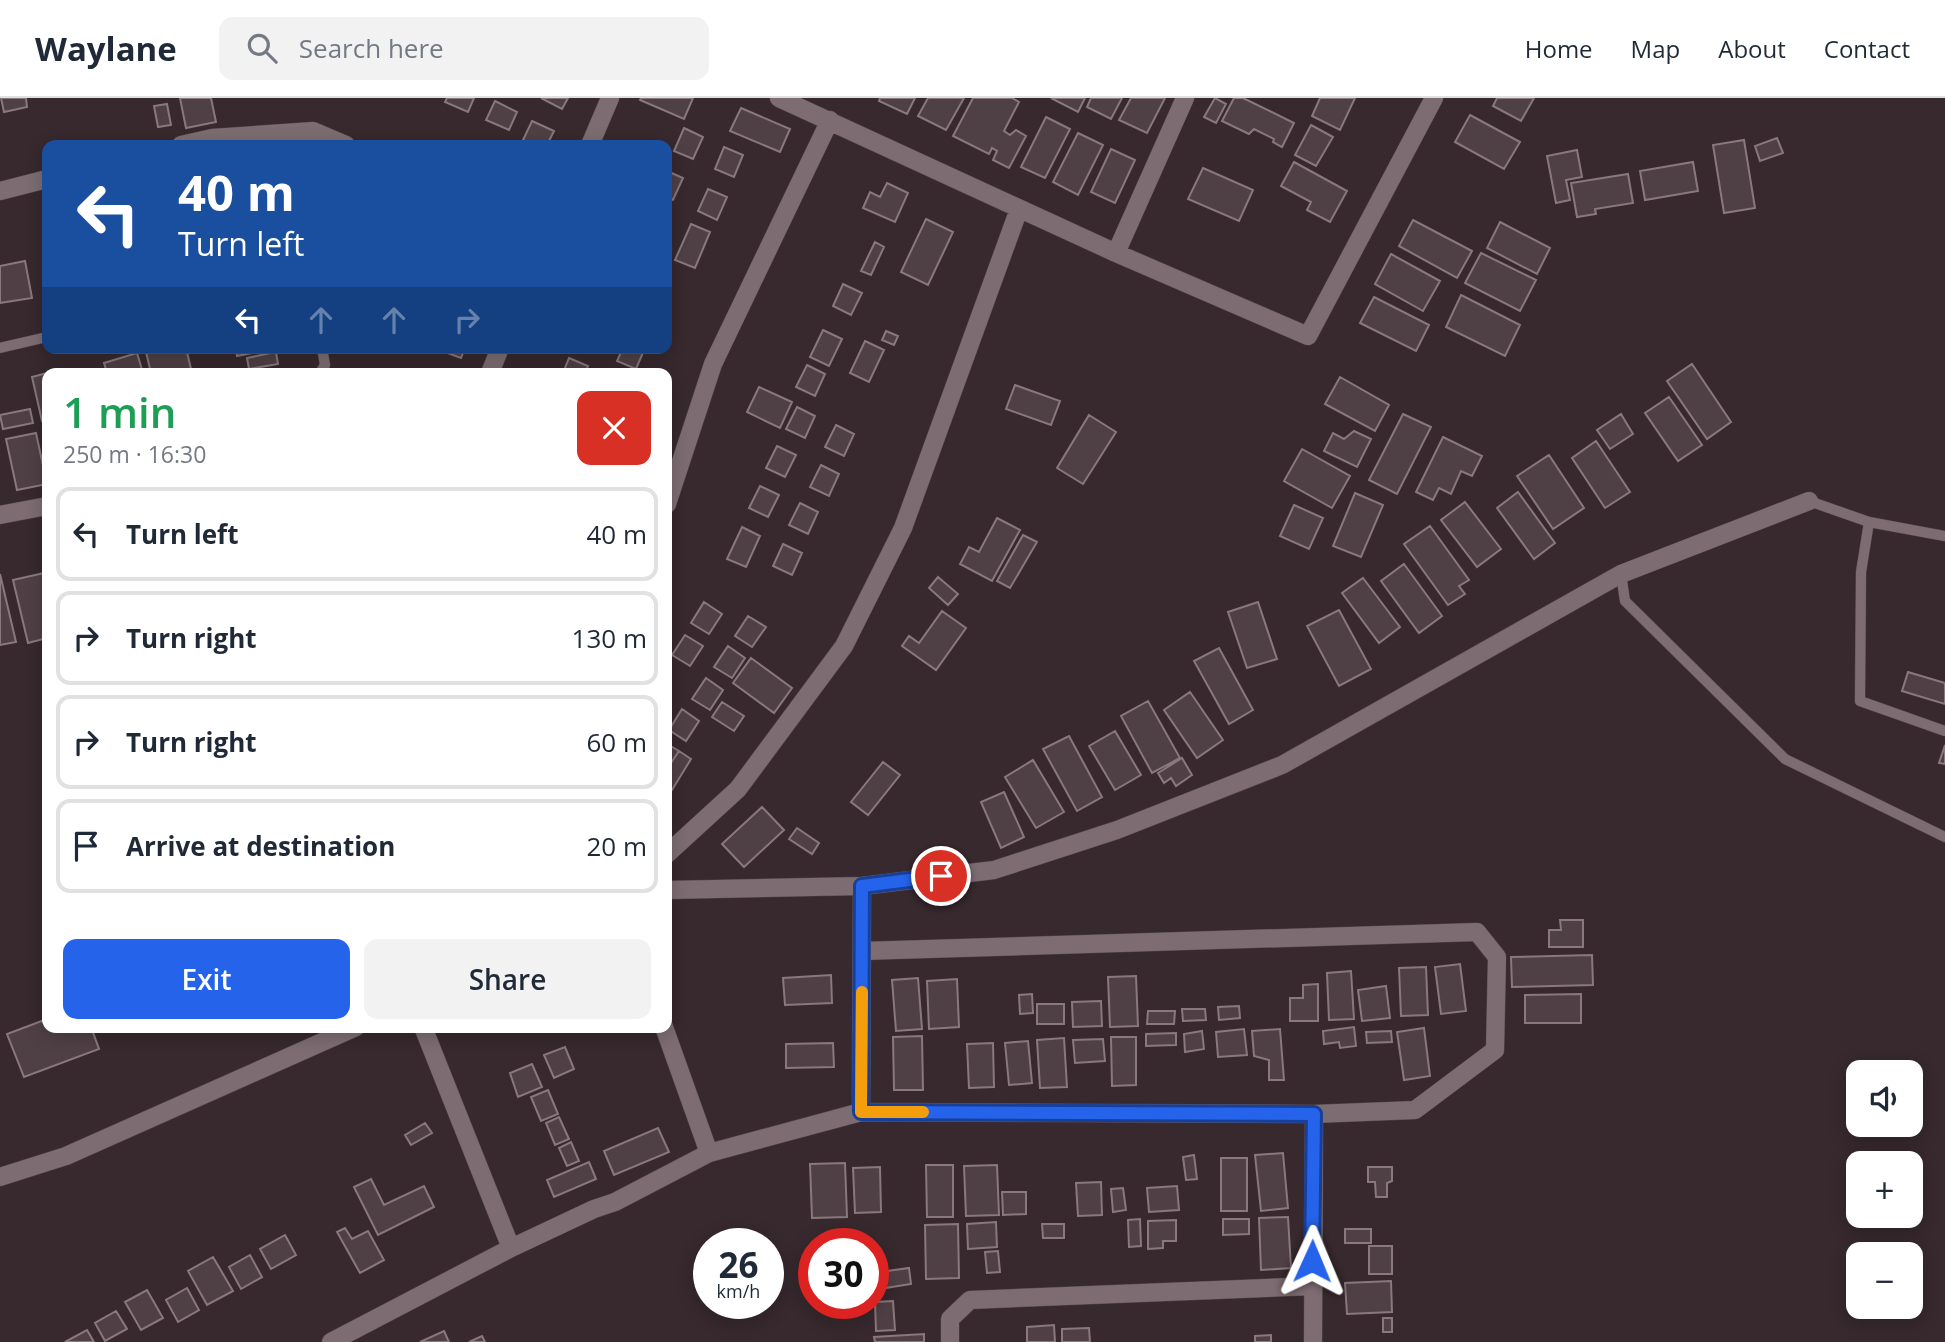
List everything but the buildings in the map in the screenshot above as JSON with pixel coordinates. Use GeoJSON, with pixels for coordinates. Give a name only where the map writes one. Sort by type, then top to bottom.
{"type":"FeatureCollection","features":[{"type":"Feature","properties":{"kind":"street"},"geometry":{"type":"LineString","coordinates":[[592,140],[610,98]]}},
{"type":"Feature","properties":{"kind":"street"},"geometry":{"type":"LineString","coordinates":[[779,98],[1116,253],[1308,336],[1434,98]]}},
{"type":"Feature","properties":{"kind":"street"},"geometry":{"type":"LineString","coordinates":[[1116,253],[1185,98]]}},
{"type":"Feature","properties":{"kind":"street"},"geometry":{"type":"LineString","coordinates":[[672,489],[713,364],[830,120]]}},
{"type":"Feature","properties":{"kind":"street"},"geometry":{"type":"LineString","coordinates":[[203,140],[313,131],[334,140]]}},
{"type":"Feature","properties":{"kind":"street"},"geometry":{"type":"LineString","coordinates":[[0,191],[42,180]]}},
{"type":"Feature","properties":{"kind":"street"},"geometry":{"type":"LineString","coordinates":[[672,849],[738,789],[844,646],[903,528],[1019,209]]}},
{"type":"Feature","properties":{"kind":"street"},"geometry":{"type":"LineString","coordinates":[[672,890],[862,886],[994,870],[1117,830],[1282,765],[1620,574],[1810,502]]}},
{"type":"Feature","properties":{"kind":"street"},"geometry":{"type":"LineString","coordinates":[[0,515],[42,507]]}},
{"type":"Feature","properties":{"kind":"street"},"geometry":{"type":"LineString","coordinates":[[861,1112],[862,886]]}},
{"type":"Feature","properties":{"kind":"street"},"geometry":{"type":"LineString","coordinates":[[334,1341],[511,1248],[615,1202],[709,1153],[861,1112],[1314,1114],[1415,1110],[1495,1049],[1497,957],[1477,932],[862,951]]}},
{"type":"Feature","properties":{"kind":"street"},"geometry":{"type":"LineString","coordinates":[[0,1177],[66,1156],[343,1033]]}},
{"type":"Feature","properties":{"kind":"street"},"geometry":{"type":"LineString","coordinates":[[425,1033],[511,1248]]}},
{"type":"Feature","properties":{"kind":"street"},"geometry":{"type":"LineString","coordinates":[[666,1033],[709,1153]]}},
{"type":"Feature","properties":{"kind":"street"},"geometry":{"type":"LineString","coordinates":[[1313,1342],[1314,1114]]}},
{"type":"Feature","properties":{"kind":"street"},"geometry":{"type":"LineString","coordinates":[[950,1342],[950,1319],[970,1300],[1312,1286]]}},
{"type":"Feature","properties":{"kind":"lane"},"geometry":{"type":"LineString","coordinates":[[0,348],[42,338]]}},
{"type":"Feature","properties":{"kind":"lane"},"geometry":{"type":"LineString","coordinates":[[1810,502],[1869,522],[1945,536]]}},
{"type":"Feature","properties":{"kind":"lane"},"geometry":{"type":"LineString","coordinates":[[1869,522],[1861,572],[1860,701],[1945,731]]}},
{"type":"Feature","properties":{"kind":"lane"},"geometry":{"type":"LineString","coordinates":[[1620,574],[1625,601],[1784,759],[1945,837]]}},
{"type":"Feature","properties":{"kind":"slow traffic"},"geometry":{"type":"LineString","coordinates":[[862,992],[861,1112],[923,1112]]}},
{"type":"Feature","properties":{"kind":"route"},"geometry":{"type":"LineString","coordinates":[[941,876],[862,886],[861,1112],[1314,1114],[1312,1261]]}}]}
